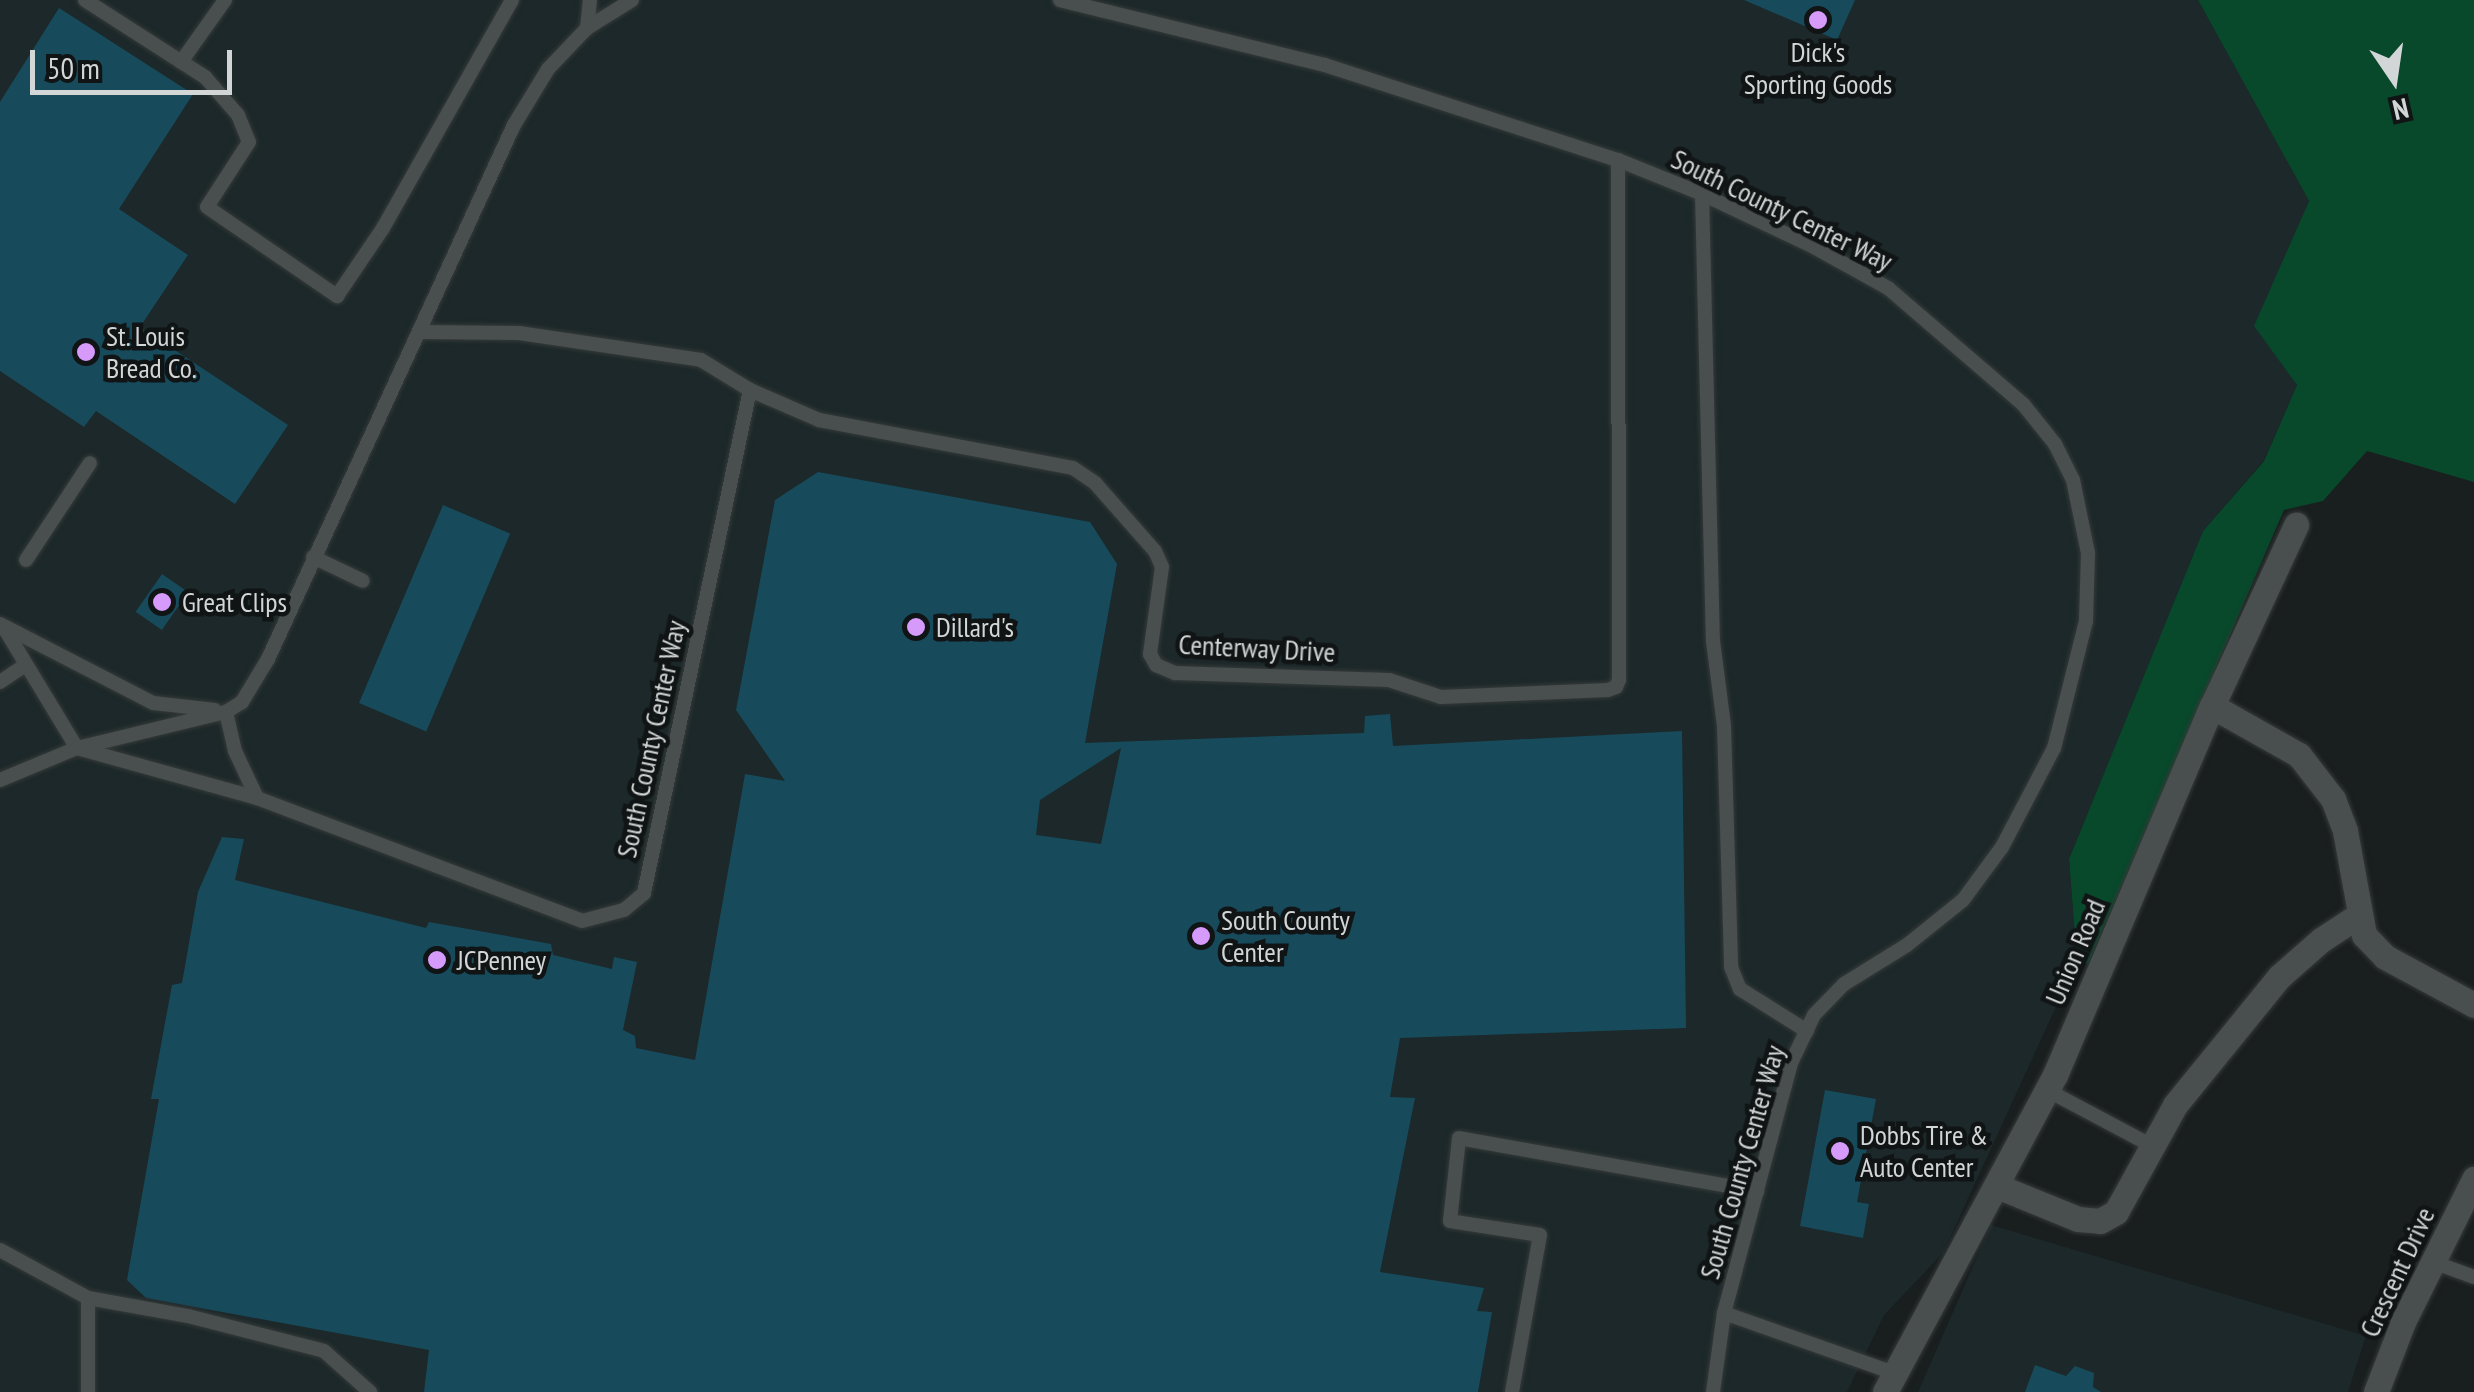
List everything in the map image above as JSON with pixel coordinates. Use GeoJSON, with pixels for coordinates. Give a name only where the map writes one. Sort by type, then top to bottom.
{"type":"FeatureCollection","features":[{"type":"Feature","properties":{"kind":"street","name":"Union Road"},"geometry":{"type":"LineString","coordinates":[[1889,1382],[2048,1090],[2212,706],[2296,525]]}},
{"type":"Feature","properties":{"kind":"street"},"geometry":{"type":"LineString","coordinates":[[2212,706],[2299,755],[2333,799],[2346,831],[2364,935],[2385,958],[2474,1004]]}},
{"type":"Feature","properties":{"kind":"street"},"geometry":{"type":"LineString","coordinates":[[1997,1186],[2078,1219],[2100,1221],[2116,1212],[2175,1104],[2280,976],[2321,940],[2359,915]]}},
{"type":"Feature","properties":{"kind":"street","name":"Crescent Drive"},"geometry":{"type":"LineString","coordinates":[[2376,1392],[2403,1322],[2474,1180]]}},
{"type":"Feature","properties":{"kind":"lane"},"geometry":{"type":"LineString","coordinates":[[85,0],[205,78],[238,114],[249,142],[207,207],[337,296],[383,228],[512,0]]}},
{"type":"Feature","properties":{"kind":"lane"},"geometry":{"type":"LineString","coordinates":[[181,62],[224,0]]}},
{"type":"Feature","properties":{"kind":"lane"},"geometry":{"type":"LineString","coordinates":[[587,28],[590,0]]}},
{"type":"Feature","properties":{"kind":"lane"},"geometry":{"type":"LineString","coordinates":[[0,780],[77,748],[226,712],[242,702],[268,659],[514,125],[548,69],[587,28],[632,0]]}},
{"type":"Feature","properties":{"kind":"lane","name":"South County Center Way"},"geometry":{"type":"LineString","coordinates":[[1060,0],[1325,65],[1618,160],[1702,194],[1814,247],[1888,288],[2009,392],[2055,444],[2073,480],[2088,552],[2086,621],[2054,748],[2002,847],[1962,900],[1907,946],[1844,984],[1814,1015],[1791,1063],[1756,1192],[1724,1313],[1713,1392]]}},
{"type":"Feature","properties":{"kind":"lane","name":"Centerway Drive"},"geometry":{"type":"LineString","coordinates":[[419,332],[519,332],[700,360],[750,390],[819,420],[1073,468],[1095,482],[1155,550],[1162,567],[1150,654],[1156,665],[1174,673],[1389,680],[1441,697],[1608,690],[1616,687],[1619,680],[1618,160]]}},
{"type":"Feature","properties":{"kind":"lane"},"geometry":{"type":"LineString","coordinates":[[1702,194],[1713,641],[1724,726],[1731,967],[1740,989],[1807,1031]]}},
{"type":"Feature","properties":{"kind":"lane","name":"South County Center Way"},"geometry":{"type":"LineString","coordinates":[[77,748],[257,798],[582,921],[630,906],[644,894],[750,390]]}},
{"type":"Feature","properties":{"kind":"lane"},"geometry":{"type":"LineString","coordinates":[[26,560],[90,463]]}},
{"type":"Feature","properties":{"kind":"lane"},"geometry":{"type":"LineString","coordinates":[[313,557],[363,581]]}},
{"type":"Feature","properties":{"kind":"lane"},"geometry":{"type":"LineString","coordinates":[[2,625],[153,702],[226,712]]}},
{"type":"Feature","properties":{"kind":"lane"},"geometry":{"type":"LineString","coordinates":[[2,625],[77,748]]}},
{"type":"Feature","properties":{"kind":"lane"},"geometry":{"type":"LineString","coordinates":[[0,682],[25,665]]}},
{"type":"Feature","properties":{"kind":"lane"},"geometry":{"type":"LineString","coordinates":[[226,712],[234,750],[257,798]]}},
{"type":"Feature","properties":{"kind":"lane"},"geometry":{"type":"LineString","coordinates":[[2048,1090],[2154,1147]]}},
{"type":"Feature","properties":{"kind":"lane"},"geometry":{"type":"LineString","coordinates":[[1512,1392],[1540,1234],[1450,1221],[1459,1138],[1756,1192]]}},
{"type":"Feature","properties":{"kind":"lane"},"geometry":{"type":"LineString","coordinates":[[0,1250],[88,1298],[188,1316],[324,1351],[370,1392]]}},
{"type":"Feature","properties":{"kind":"lane"},"geometry":{"type":"LineString","coordinates":[[2433,1262],[2474,1277]]}},
{"type":"Feature","properties":{"kind":"lane"},"geometry":{"type":"LineString","coordinates":[[88,1298],[88,1392]]}},
{"type":"Feature","properties":{"kind":"lane","name":"South County Center Way"},"geometry":{"type":"LineString","coordinates":[[1724,1313],[1889,1382]]}},
{"type":"Feature","properties":{"kind":"shaded area"},"geometry":{"type":"Polygon","coordinates":[[[0,0],[2198,0],[2309,201],[2255,326],[2297,385],[2264,460],[2203,531],[2069,859],[2077,961],[1943,1253],[1884,1315],[1847,1392],[0,1392],[0,0]]]}},
{"type":"Feature","properties":{"kind":"shaded area"},"geometry":{"type":"Polygon","coordinates":[[[1991,1225],[2366,1336],[2348,1392],[1918,1392],[1991,1225]]]}},
{"type":"Feature","properties":{"kind":"green space"},"geometry":{"type":"Polygon","coordinates":[[[2198,0],[2474,0],[2474,482],[2367,451],[2323,501],[2284,510],[2088,964],[2077,961],[2069,859],[2203,531],[2264,461],[2297,385],[2254,326],[2309,201],[2198,0]]]}},
{"type":"Feature","properties":{"kind":"building","name":"Dick's Sporting Goods"},"geometry":{"type":"Polygon","coordinates":[[[1744,0],[1855,0],[1837,40],[1744,0]]]}},
{"type":"Feature","properties":{"kind":"building"},"geometry":{"type":"Polygon","coordinates":[[[59,8],[193,94],[119,209],[188,255],[140,327],[288,425],[235,504],[96,411],[84,427],[0,371],[0,102],[59,8]]]}},
{"type":"Feature","properties":{"kind":"building","name":"South County Center"},"geometry":{"type":"Polygon","coordinates":[[[818,472],[1090,522],[1117,564],[1085,743],[1364,733],[1365,716],[1390,714],[1393,746],[1682,731],[1686,1028],[1400,1038],[1390,1097],[1415,1098],[1380,1272],[1484,1288],[1477,1311],[1492,1312],[1478,1392],[424,1392],[429,1350],[146,1298],[127,1280],[159,1099],[151,1099],[172,985],[182,983],[198,892],[222,837],[244,839],[235,880],[426,928],[429,922],[551,944],[553,955],[612,969],[614,957],[637,962],[623,1030],[635,1036],[636,1048],[695,1060],[745,774],[785,781],[736,710],[775,500],[818,472]],[[1121,748],[1040,800],[1036,835],[1101,844],[1121,748]]]}},
{"type":"Feature","properties":{"kind":"building"},"geometry":{"type":"Polygon","coordinates":[[[443,505],[510,534],[426,731],[359,703],[443,505]]]}},
{"type":"Feature","properties":{"kind":"building","name":"Great Clips"},"geometry":{"type":"Polygon","coordinates":[[[162,574],[188,592],[162,630],[136,612],[162,574]]]}},
{"type":"Feature","properties":{"kind":"building","name":"Dobbs Tire & Auto Center"},"geometry":{"type":"Polygon","coordinates":[[[1825,1090],[1876,1099],[1857,1202],[1869,1204],[1863,1238],[1800,1226],[1825,1090]]]}},
{"type":"Feature","properties":{"kind":"building"},"geometry":{"type":"Polygon","coordinates":[[[2035,1365],[2066,1376],[2075,1366],[2094,1373],[2093,1387],[2101,1392],[2025,1392],[2035,1365]]]}},
{"type":"Feature","properties":{"kind":"place","name":"Dick's Sporting Goods"},"geometry":{"type":"Point","coordinates":[1818,20]}},
{"type":"Feature","properties":{"kind":"place","name":"St. Louis Bread Co."},"geometry":{"type":"Point","coordinates":[86,352]}},
{"type":"Feature","properties":{"kind":"place","name":"Great Clips"},"geometry":{"type":"Point","coordinates":[162,602]}},
{"type":"Feature","properties":{"kind":"place","name":"Dillard's"},"geometry":{"type":"Point","coordinates":[916,627]}},
{"type":"Feature","properties":{"kind":"place","name":"South County Center"},"geometry":{"type":"Point","coordinates":[1201,936]}},
{"type":"Feature","properties":{"kind":"place","name":"JCPenney"},"geometry":{"type":"Point","coordinates":[437,960]}},
{"type":"Feature","properties":{"kind":"place","name":"Dobbs Tire & Auto Center"},"geometry":{"type":"Point","coordinates":[1840,1151]}}]}
